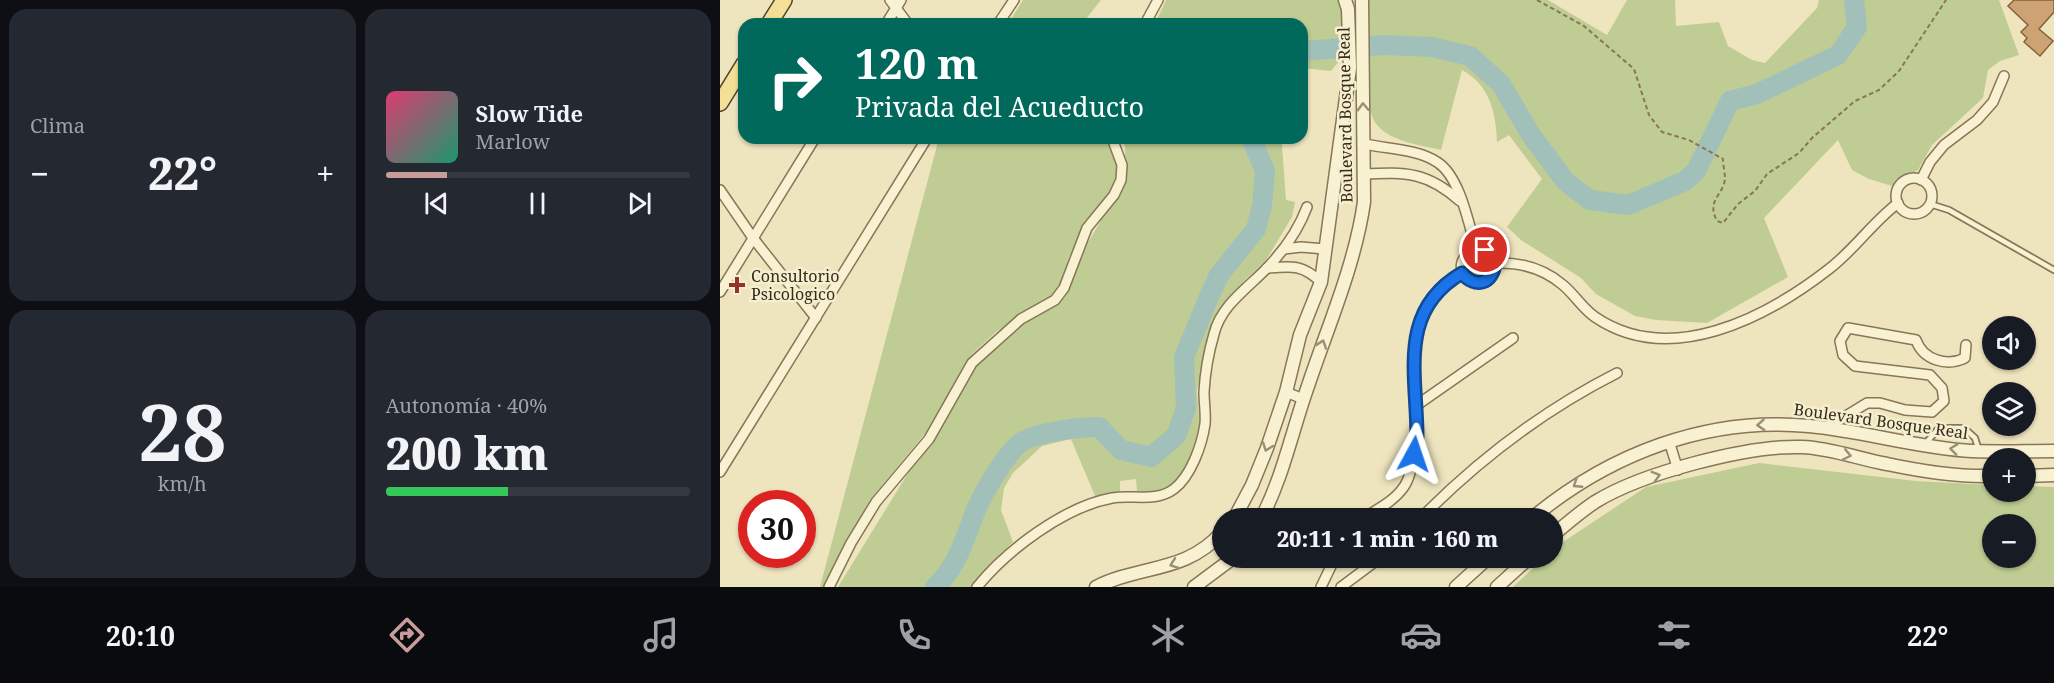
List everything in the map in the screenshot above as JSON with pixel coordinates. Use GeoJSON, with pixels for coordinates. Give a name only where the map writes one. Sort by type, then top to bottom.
{"type":"FeatureCollection","features":[{"type":"Feature","properties":{"kind":"main road"},"geometry":{"type":"LineString","coordinates":[[773,18],[784,0]]}},
{"type":"Feature","properties":{"kind":"main road"},"geometry":{"type":"LineString","coordinates":[[720,103],[738,74]]}},
{"type":"Feature","properties":{"kind":"street"},"geometry":{"type":"LineString","coordinates":[[1002,18],[1014,0]]}},
{"type":"Feature","properties":{"kind":"street"},"geometry":{"type":"LineString","coordinates":[[1148,18],[1158,0]]}},
{"type":"Feature","properties":{"kind":"street"},"geometry":{"type":"LineString","coordinates":[[889,18],[896,3]]}},
{"type":"Feature","properties":{"kind":"street"},"geometry":{"type":"LineString","coordinates":[[896,3],[905,18]]}},
{"type":"Feature","properties":{"kind":"street","name":"Boulevard Bosque Real"},"geometry":{"type":"LineString","coordinates":[[1265,508],[1293,439],[1303,399],[1359,234],[1364,202],[1365,144],[1355,69],[1354,5]]}},
{"type":"Feature","properties":{"kind":"street","name":"Boulevard Bosque Real"},"geometry":{"type":"LineString","coordinates":[[1240,508],[1252,485],[1286,392],[1300,335],[1321,282],[1355,69]]}},
{"type":"Feature","properties":{"kind":"street"},"geometry":{"type":"LineString","coordinates":[[1921,180],[1930,162],[1944,145],[1977,120],[1993,102],[2004,76]]}},
{"type":"Feature","properties":{"kind":"street"},"geometry":{"type":"LineString","coordinates":[[720,292],[811,144]]}},
{"type":"Feature","properties":{"kind":"street"},"geometry":{"type":"LineString","coordinates":[[720,472],[923,144]]}},
{"type":"Feature","properties":{"kind":"street"},"geometry":{"type":"LineString","coordinates":[[829,587],[851,543],[876,502],[929,439],[972,363],[1021,319],[1055,300],[1065,288],[1087,228],[1114,195],[1121,180],[1122,165],[1114,144]]}},
{"type":"Feature","properties":{"kind":"street"},"geometry":{"type":"LineString","coordinates":[[1365,144],[1438,162],[1451,178],[1464,204],[1476,249]]}},
{"type":"Feature","properties":{"kind":"street"},"geometry":{"type":"LineString","coordinates":[[1410,175],[1412,154]]}},
{"type":"Feature","properties":{"kind":"street"},"geometry":{"type":"LineString","coordinates":[[1364,174],[1410,175],[1440,183],[1464,204]]}},
{"type":"Feature","properties":{"kind":"street"},"geometry":{"type":"LineString","coordinates":[[1909,179],[1921,180],[1932,193],[1930,204],[1922,212],[1911,214],[1898,204],[1897,192],[1909,179]]}},
{"type":"Feature","properties":{"kind":"street"},"geometry":{"type":"LineString","coordinates":[[720,190],[753,238],[816,318]]}},
{"type":"Feature","properties":{"kind":"street"},"geometry":{"type":"LineString","coordinates":[[1495,263],[1512,263],[1540,270],[1563,285],[1583,308],[1609,326],[1640,337],[1678,339],[1711,333],[1746,320],[1803,287],[1830,268],[1880,217],[1898,204]]}},
{"type":"Feature","properties":{"kind":"street"},"geometry":{"type":"LineString","coordinates":[[977,587],[1016,546],[1086,507],[1112,498],[1157,497],[1174,489],[1187,474],[1205,425],[1204,390],[1214,334],[1222,313],[1284,249],[1300,228],[1307,207]]}},
{"type":"Feature","properties":{"kind":"street"},"geometry":{"type":"LineString","coordinates":[[1284,249],[1301,247],[1326,249]]}},
{"type":"Feature","properties":{"kind":"street"},"geometry":{"type":"LineString","coordinates":[[1476,249],[1485,250],[1495,263],[1494,273],[1488,281],[1478,284],[1468,281],[1462,273],[1461,263],[1467,254],[1476,249]]}},
{"type":"Feature","properties":{"kind":"street"},"geometry":{"type":"LineString","coordinates":[[1267,268],[1290,266],[1307,269],[1321,282]]}},
{"type":"Feature","properties":{"kind":"street"},"geometry":{"type":"LineString","coordinates":[[1379,508],[1392,500],[1404,487],[1411,470],[1417,437],[1415,337],[1420,317],[1444,284],[1462,273]]}},
{"type":"Feature","properties":{"kind":"street"},"geometry":{"type":"LineString","coordinates":[[1861,433],[1853,414],[1854,409],[1867,403],[1932,412],[1944,401],[1942,388],[1930,375],[1855,366],[1843,355],[1840,341],[1848,328],[1916,340],[1918,346],[1933,360],[1956,363],[1965,358],[1966,345]]}},
{"type":"Feature","properties":{"kind":"street"},"geometry":{"type":"LineString","coordinates":[[1417,405],[1513,338]]}},
{"type":"Feature","properties":{"kind":"street"},"geometry":{"type":"LineString","coordinates":[[1432,508],[1492,451],[1573,395],[1617,373]]}},
{"type":"Feature","properties":{"kind":"street"},"geometry":{"type":"LineString","coordinates":[[1286,392],[1303,399]]}},
{"type":"Feature","properties":{"kind":"street"},"geometry":{"type":"LineString","coordinates":[[1826,428],[1853,414]]}},
{"type":"Feature","properties":{"kind":"street","name":"Boulevard Bosque Real"},"geometry":{"type":"LineString","coordinates":[[1544,508],[1560,495],[1618,460],[1669,441],[1725,428],[1766,424],[1826,428],[1925,445],[1979,451],[2054,451]]}},
{"type":"Feature","properties":{"kind":"street"},"geometry":{"type":"LineString","coordinates":[[1669,441],[1678,470]]}},
{"type":"Feature","properties":{"kind":"street"},"geometry":{"type":"LineString","coordinates":[[1563,527],[1597,501],[1648,478],[1732,455],[1767,449],[1803,447],[1888,465],[1982,475]]}},
{"type":"Feature","properties":{"kind":"street"},"geometry":{"type":"LineString","coordinates":[[2036,476],[2054,475]]}},
{"type":"Feature","properties":{"kind":"street"},"geometry":{"type":"LineString","coordinates":[[1096,587],[1110,579],[1185,561],[1212,540]]}},
{"type":"Feature","properties":{"kind":"street"},"geometry":{"type":"LineString","coordinates":[[1194,587],[1222,568]]}},
{"type":"Feature","properties":{"kind":"street"},"geometry":{"type":"LineString","coordinates":[[1321,587],[1330,568]]}},
{"type":"Feature","properties":{"kind":"street"},"geometry":{"type":"LineString","coordinates":[[1341,587],[1367,568]]}},
{"type":"Feature","properties":{"kind":"street"},"geometry":{"type":"LineString","coordinates":[[1456,587],[1477,568]]}},
{"type":"Feature","properties":{"kind":"street"},"geometry":{"type":"LineString","coordinates":[[1497,587],[1518,568]]}},
{"type":"Feature","properties":{"kind":"lane"},"geometry":{"type":"LineString","coordinates":[[1930,204],[1949,210],[2054,270]]}},
{"type":"Feature","properties":{"kind":"lane"},"geometry":{"type":"LineString","coordinates":[[1925,445],[1939,428],[1954,426],[1969,430],[1979,451]]}},
{"type":"Feature","properties":{"kind":"path"},"geometry":{"type":"LineString","coordinates":[[1537,0],[1584,26],[1634,69],[1649,115],[1662,132],[1689,140],[1723,159],[1725,181],[1714,202],[1714,215],[1717,221],[1723,223],[1738,204],[1755,191],[1767,174],[1799,153],[1812,138],[1855,101],[1879,90],[1899,71],[1946,0]]}},
{"type":"Feature","properties":{"kind":"green space"},"geometry":{"type":"Polygon","coordinates":[[[1023,0],[1101,0],[1087,18],[1012,18],[1023,0]]]}},
{"type":"Feature","properties":{"kind":"green space"},"geometry":{"type":"Polygon","coordinates":[[[1166,0],[1338,0],[1344,20],[1344,55],[1331,71],[1308,69],[1308,18],[1158,18],[1166,0]]]}},
{"type":"Feature","properties":{"kind":"green space"},"geometry":{"type":"Polygon","coordinates":[[[1368,0],[1548,0],[1607,35],[1627,0],[1675,0],[1676,26],[1719,22],[1728,46],[1752,60],[1765,63],[1817,8],[1819,0],[1999,0],[2019,55],[2000,61],[1988,70],[1983,98],[1932,145],[1918,170],[1892,186],[1869,179],[1852,170],[1838,140],[1764,218],[1788,277],[1707,323],[1656,320],[1635,316],[1596,294],[1581,278],[1521,240],[1507,227],[1542,179],[1509,135],[1497,142],[1490,101],[1472,76],[1462,70],[1441,150],[1398,139],[1377,125],[1368,101],[1366,84],[1365,46],[1368,0]]]}},
{"type":"Feature","properties":{"kind":"green space"},"geometry":{"type":"Polygon","coordinates":[[[937,144],[1111,144],[1116,155],[1118,174],[1107,198],[1086,225],[1069,257],[1060,288],[1045,304],[997,331],[972,354],[927,431],[870,500],[823,587],[820,587],[937,144]]]}},
{"type":"Feature","properties":{"kind":"green space"},"geometry":{"type":"Polygon","coordinates":[[[1124,144],[1281,144],[1286,200],[1295,202],[1292,217],[1266,260],[1244,281],[1211,326],[1197,390],[1200,432],[1187,467],[1179,480],[1159,493],[1137,491],[1136,479],[1120,481],[1120,491],[1095,496],[1071,439],[1042,446],[1013,473],[1004,488],[1001,510],[1013,542],[983,571],[971,587],[838,587],[974,366],[1002,338],[1070,287],[1080,256],[1125,180],[1124,144]]]}},
{"type":"Feature","properties":{"kind":"green space"},"geometry":{"type":"Polygon","coordinates":[[[1759,463],[1916,481],[1982,484],[1982,502],[2036,502],[2036,486],[2054,487],[2054,587],[1513,587],[1533,568],[1563,568],[1563,542],[1646,487],[1759,463]]]}},
{"type":"Feature","properties":{"kind":"building"},"geometry":{"type":"Polygon","coordinates":[[[2014,0],[2054,0],[2054,12],[2039,29],[2053,41],[2040,56],[2024,42],[2027,38],[2021,32],[2028,25],[2008,6],[2014,0]]]}},
{"type":"Feature","properties":{"kind":"waterway"},"geometry":{"type":"LineString","coordinates":[[1308,51],[1384,45],[1432,47],[1470,56],[1501,84],[1531,135],[1566,182],[1590,200],[1628,205],[1685,181],[1696,171],[1730,101],[1757,94],[1838,55],[1857,27],[1854,0]]}},
{"type":"Feature","properties":{"kind":"waterway"},"geometry":{"type":"LineString","coordinates":[[935,587],[954,562],[987,488],[1007,457],[1019,444],[1046,433],[1099,427],[1121,450],[1151,457],[1176,436],[1186,408],[1184,357],[1219,275],[1256,229],[1262,206],[1265,171],[1254,144]]}},
{"type":"Feature","properties":{"kind":"place","name":"Consultorio Psicologico"},"geometry":{"type":"Point","coordinates":[737,285]}},
{"type":"Feature","properties":{"kind":"route"},"geometry":{"type":"LineString","coordinates":[[1414,454],[1417,437],[1415,337],[1420,317],[1444,284],[1462,273],[1468,281],[1478,284],[1488,281],[1494,273],[1495,263],[1492,256],[1485,250]]}}]}
